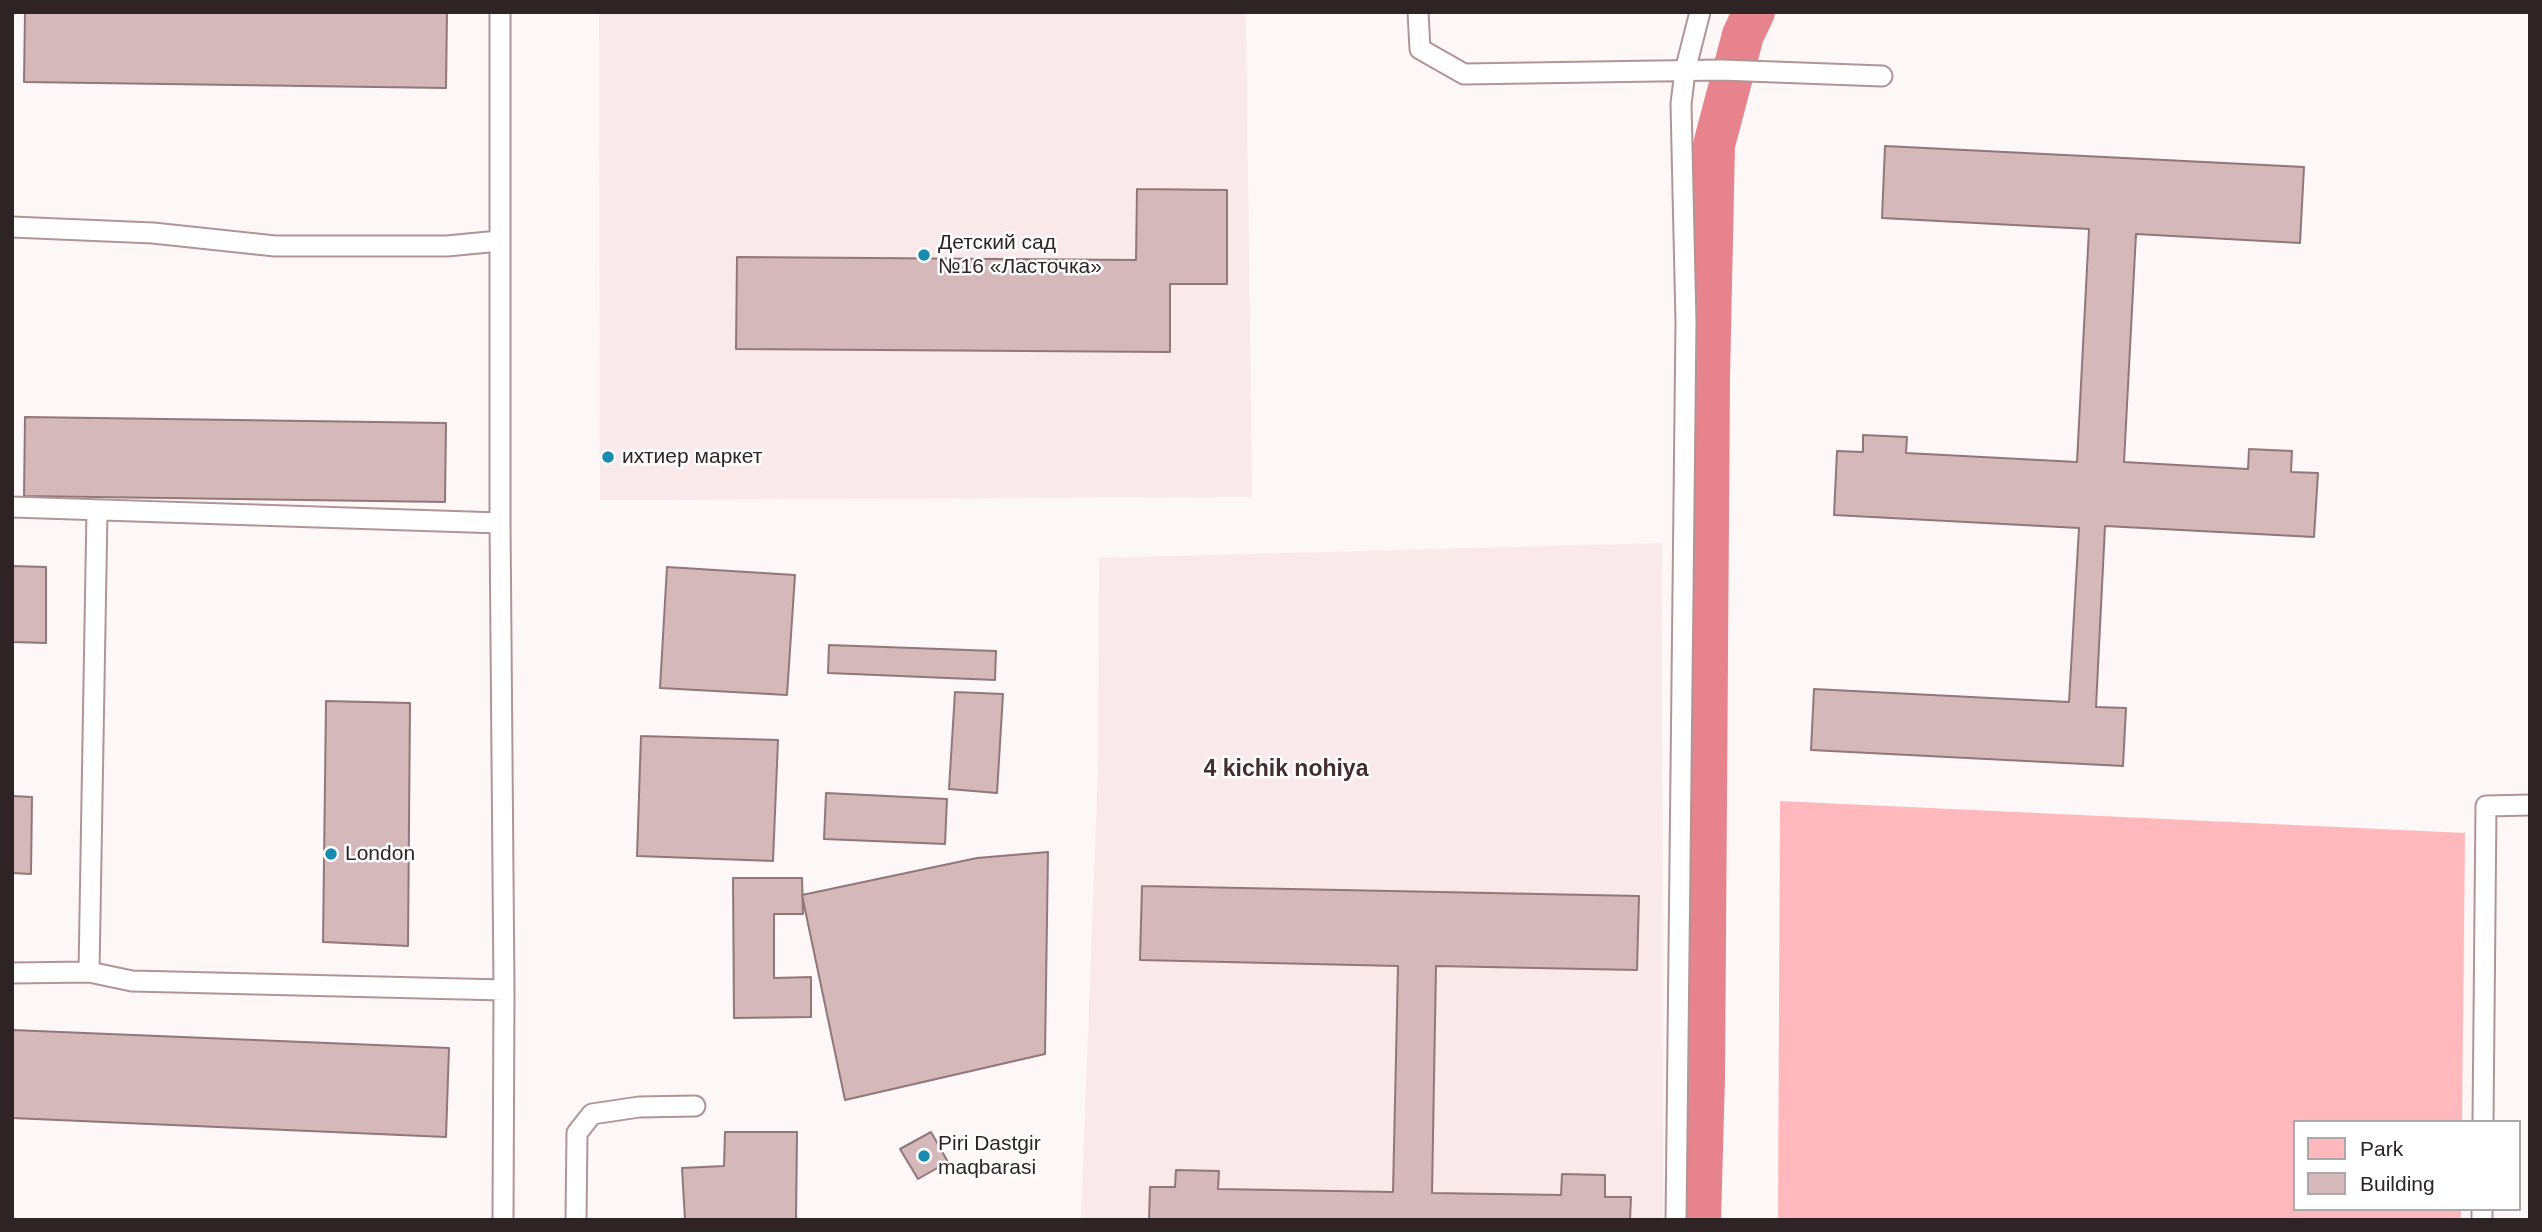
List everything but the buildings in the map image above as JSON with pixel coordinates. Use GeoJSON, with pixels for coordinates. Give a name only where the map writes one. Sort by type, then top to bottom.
{"type":"FeatureCollection","features":[{"type":"Feature","properties":{"kind":"lane"},"geometry":{"type":"LineString","coordinates":[[500,12],[503,1220]]}},
{"type":"Feature","properties":{"kind":"lane"},"geometry":{"type":"LineString","coordinates":[[1418,12],[1420,50],[1464,74],[1721,70],[1882,76]]}},
{"type":"Feature","properties":{"kind":"lane"},"geometry":{"type":"LineString","coordinates":[[1676,1220],[1686,322],[1681,104],[1685,71],[1700,12]]}},
{"type":"Feature","properties":{"kind":"lane"},"geometry":{"type":"LineString","coordinates":[[12,227],[153,233],[275,246],[447,246],[499,241]]}},
{"type":"Feature","properties":{"kind":"lane"},"geometry":{"type":"LineString","coordinates":[[12,507],[500,523]]}},
{"type":"Feature","properties":{"kind":"lane"},"geometry":{"type":"LineString","coordinates":[[89,972],[97,510]]}},
{"type":"Feature","properties":{"kind":"lane"},"geometry":{"type":"LineString","coordinates":[[2483,1120],[2486,806],[2530,804]]}},
{"type":"Feature","properties":{"kind":"lane"},"geometry":{"type":"LineString","coordinates":[[12,973],[89,972],[132,981],[504,990]]}},
{"type":"Feature","properties":{"kind":"lane"},"geometry":{"type":"LineString","coordinates":[[576,1220],[577,1133],[592,1114],[639,1107],[695,1106]]}},
{"type":"Feature","properties":{"kind":"shaded area","name":"Детский сад №16 «Ласточка»"},"geometry":{"type":"Polygon","coordinates":[[[599,12],[1246,12],[1252,497],[600,500],[599,12]]]}},
{"type":"Feature","properties":{"kind":"shaded area"},"geometry":{"type":"Polygon","coordinates":[[[1662,543],[1663,1220],[1081,1220],[1098,767],[1099,558],[1662,543]]]}},
{"type":"Feature","properties":{"kind":"green space"},"geometry":{"type":"Polygon","coordinates":[[[1780,801],[2465,833],[2462,1120],[2294,1120],[2294,1211],[2461,1211],[2461,1220],[1778,1220],[1780,801]]]}},
{"type":"Feature","properties":{"kind":"waterway"},"geometry":{"type":"LineString","coordinates":[[1700,1220],[1704,1077],[1709,377],[1714,145],[1743,35],[1754,12]]}},
{"type":"Feature","properties":{"kind":"place","name":"Детский сад №16 «Ласточка»"},"geometry":{"type":"Point","coordinates":[924,255]}},
{"type":"Feature","properties":{"kind":"place","name":"ихтиер маркет"},"geometry":{"type":"Point","coordinates":[608,457]}},
{"type":"Feature","properties":{"kind":"place","name":"London"},"geometry":{"type":"Point","coordinates":[331,854]}},
{"type":"Feature","properties":{"kind":"place","name":"Piri Dastgir maqbarasi"},"geometry":{"type":"Point","coordinates":[924,1156]}},
{"type":"Feature","properties":{"kind":"district","name":"4 kichik nohiya"},"geometry":{"type":"Point","coordinates":[1286,770]}}]}
